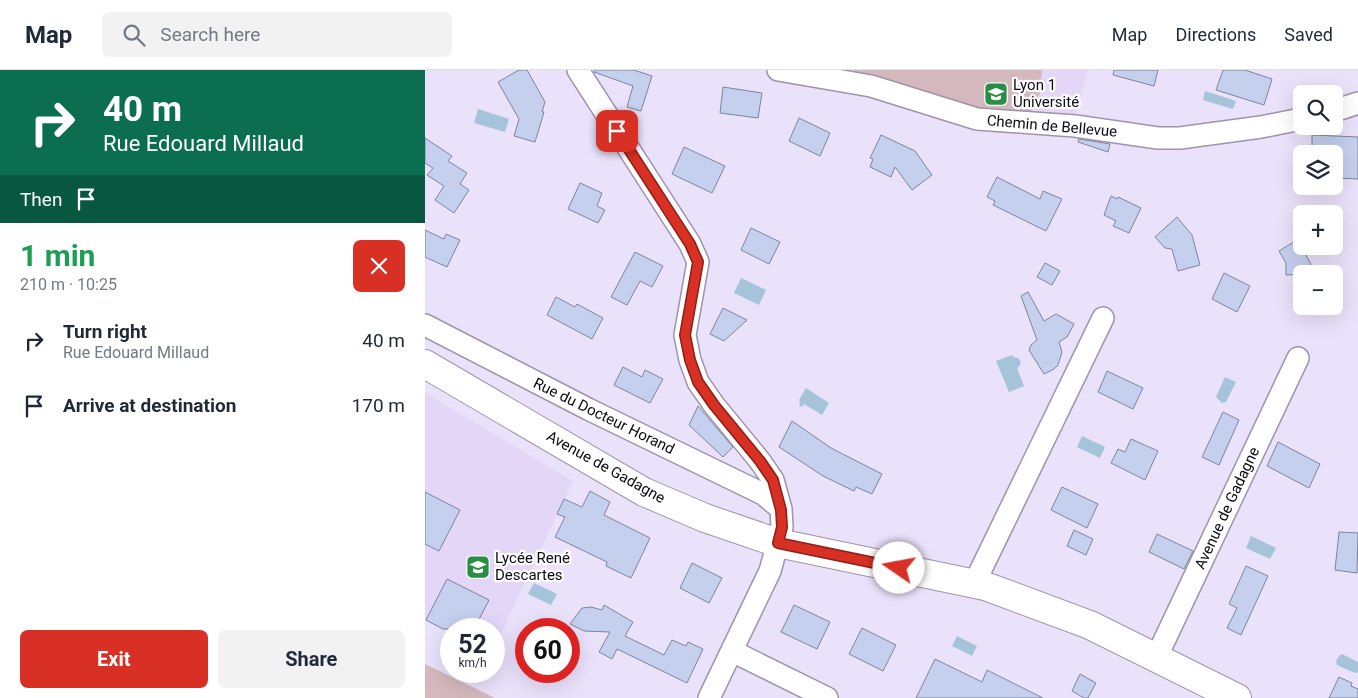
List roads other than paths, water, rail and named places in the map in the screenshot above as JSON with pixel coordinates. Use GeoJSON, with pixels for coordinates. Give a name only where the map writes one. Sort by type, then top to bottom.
{"type":"FeatureCollection","features":[{"type":"Feature","properties":{"kind":"main road","name":"Avenue de Gadagne"},"geometry":{"type":"LineString","coordinates":[[425,364],[644,492],[705,518],[778,543],[985,586],[1090,625],[1237,698]]}},
{"type":"Feature","properties":{"kind":"street"},"geometry":{"type":"LineString","coordinates":[[578,70],[690,244],[698,262],[685,335],[690,360],[698,382],[773,480],[781,510],[782,527],[770,570],[709,698]]}},
{"type":"Feature","properties":{"kind":"street","name":"Chemin de Bellevue"},"geometry":{"type":"LineString","coordinates":[[777,70],[871,86],[977,119],[1075,126],[1158,138],[1180,138],[1293,121]]}},
{"type":"Feature","properties":{"kind":"street"},"geometry":{"type":"LineString","coordinates":[[1343,109],[1358,103]]}},
{"type":"Feature","properties":{"kind":"street"},"geometry":{"type":"LineString","coordinates":[[974,584],[1103,318]]}},
{"type":"Feature","properties":{"kind":"street","name":"Rue du Docteur Horand"},"geometry":{"type":"LineString","coordinates":[[425,326],[588,409],[763,494],[781,510]]}},
{"type":"Feature","properties":{"kind":"street","name":"Avenue de Gadagne"},"geometry":{"type":"LineString","coordinates":[[1156,658],[1298,358]]}},
{"type":"Feature","properties":{"kind":"street"},"geometry":{"type":"LineString","coordinates":[[732,651],[827,698]]}},
{"type":"Feature","properties":{"kind":"water"},"geometry":{"type":"Polygon","coordinates":[[[1205,91],[1236,101],[1233,109],[1203,100],[1205,91]]]}},
{"type":"Feature","properties":{"kind":"water"},"geometry":{"type":"Polygon","coordinates":[[[478,109],[509,119],[505,132],[474,123],[478,109]]]}},
{"type":"Feature","properties":{"kind":"water"},"geometry":{"type":"Polygon","coordinates":[[[741,278],[766,290],[759,305],[734,293],[741,278]]]}},
{"type":"Feature","properties":{"kind":"water"},"geometry":{"type":"Polygon","coordinates":[[[1012,355],[1021,362],[1017,368],[1024,386],[1009,392],[996,361],[1012,355]]]}},
{"type":"Feature","properties":{"kind":"water"},"geometry":{"type":"Polygon","coordinates":[[[1225,377],[1236,382],[1226,402],[1222,403],[1216,397],[1225,377]]]}},
{"type":"Feature","properties":{"kind":"water"},"geometry":{"type":"Polygon","coordinates":[[[806,388],[829,403],[822,415],[804,404],[802,407],[799,405],[799,400],[806,388]]]}},
{"type":"Feature","properties":{"kind":"water"},"geometry":{"type":"Polygon","coordinates":[[[1082,436],[1105,447],[1100,458],[1077,447],[1082,436]]]}},
{"type":"Feature","properties":{"kind":"water"},"geometry":{"type":"Polygon","coordinates":[[[1251,536],[1276,548],[1270,559],[1246,548],[1251,536]]]}},
{"type":"Feature","properties":{"kind":"water"},"geometry":{"type":"Polygon","coordinates":[[[534,583],[557,594],[551,605],[528,594],[534,583]]]}},
{"type":"Feature","properties":{"kind":"water"},"geometry":{"type":"Polygon","coordinates":[[[957,636],[977,646],[972,656],[952,646],[957,636]]]}},
{"type":"Feature","properties":{"kind":"water"},"geometry":{"type":"Polygon","coordinates":[[[1342,654],[1358,662],[1358,672],[1355,673],[1337,665],[1336,661],[1342,654]]]}},
{"type":"Feature","properties":{"kind":"place","name":"Lyon 1 Université"},"geometry":{"type":"Point","coordinates":[996,94]}},
{"type":"Feature","properties":{"kind":"place","name":"Lycée René Descartes"},"geometry":{"type":"Point","coordinates":[478,567]}}]}
